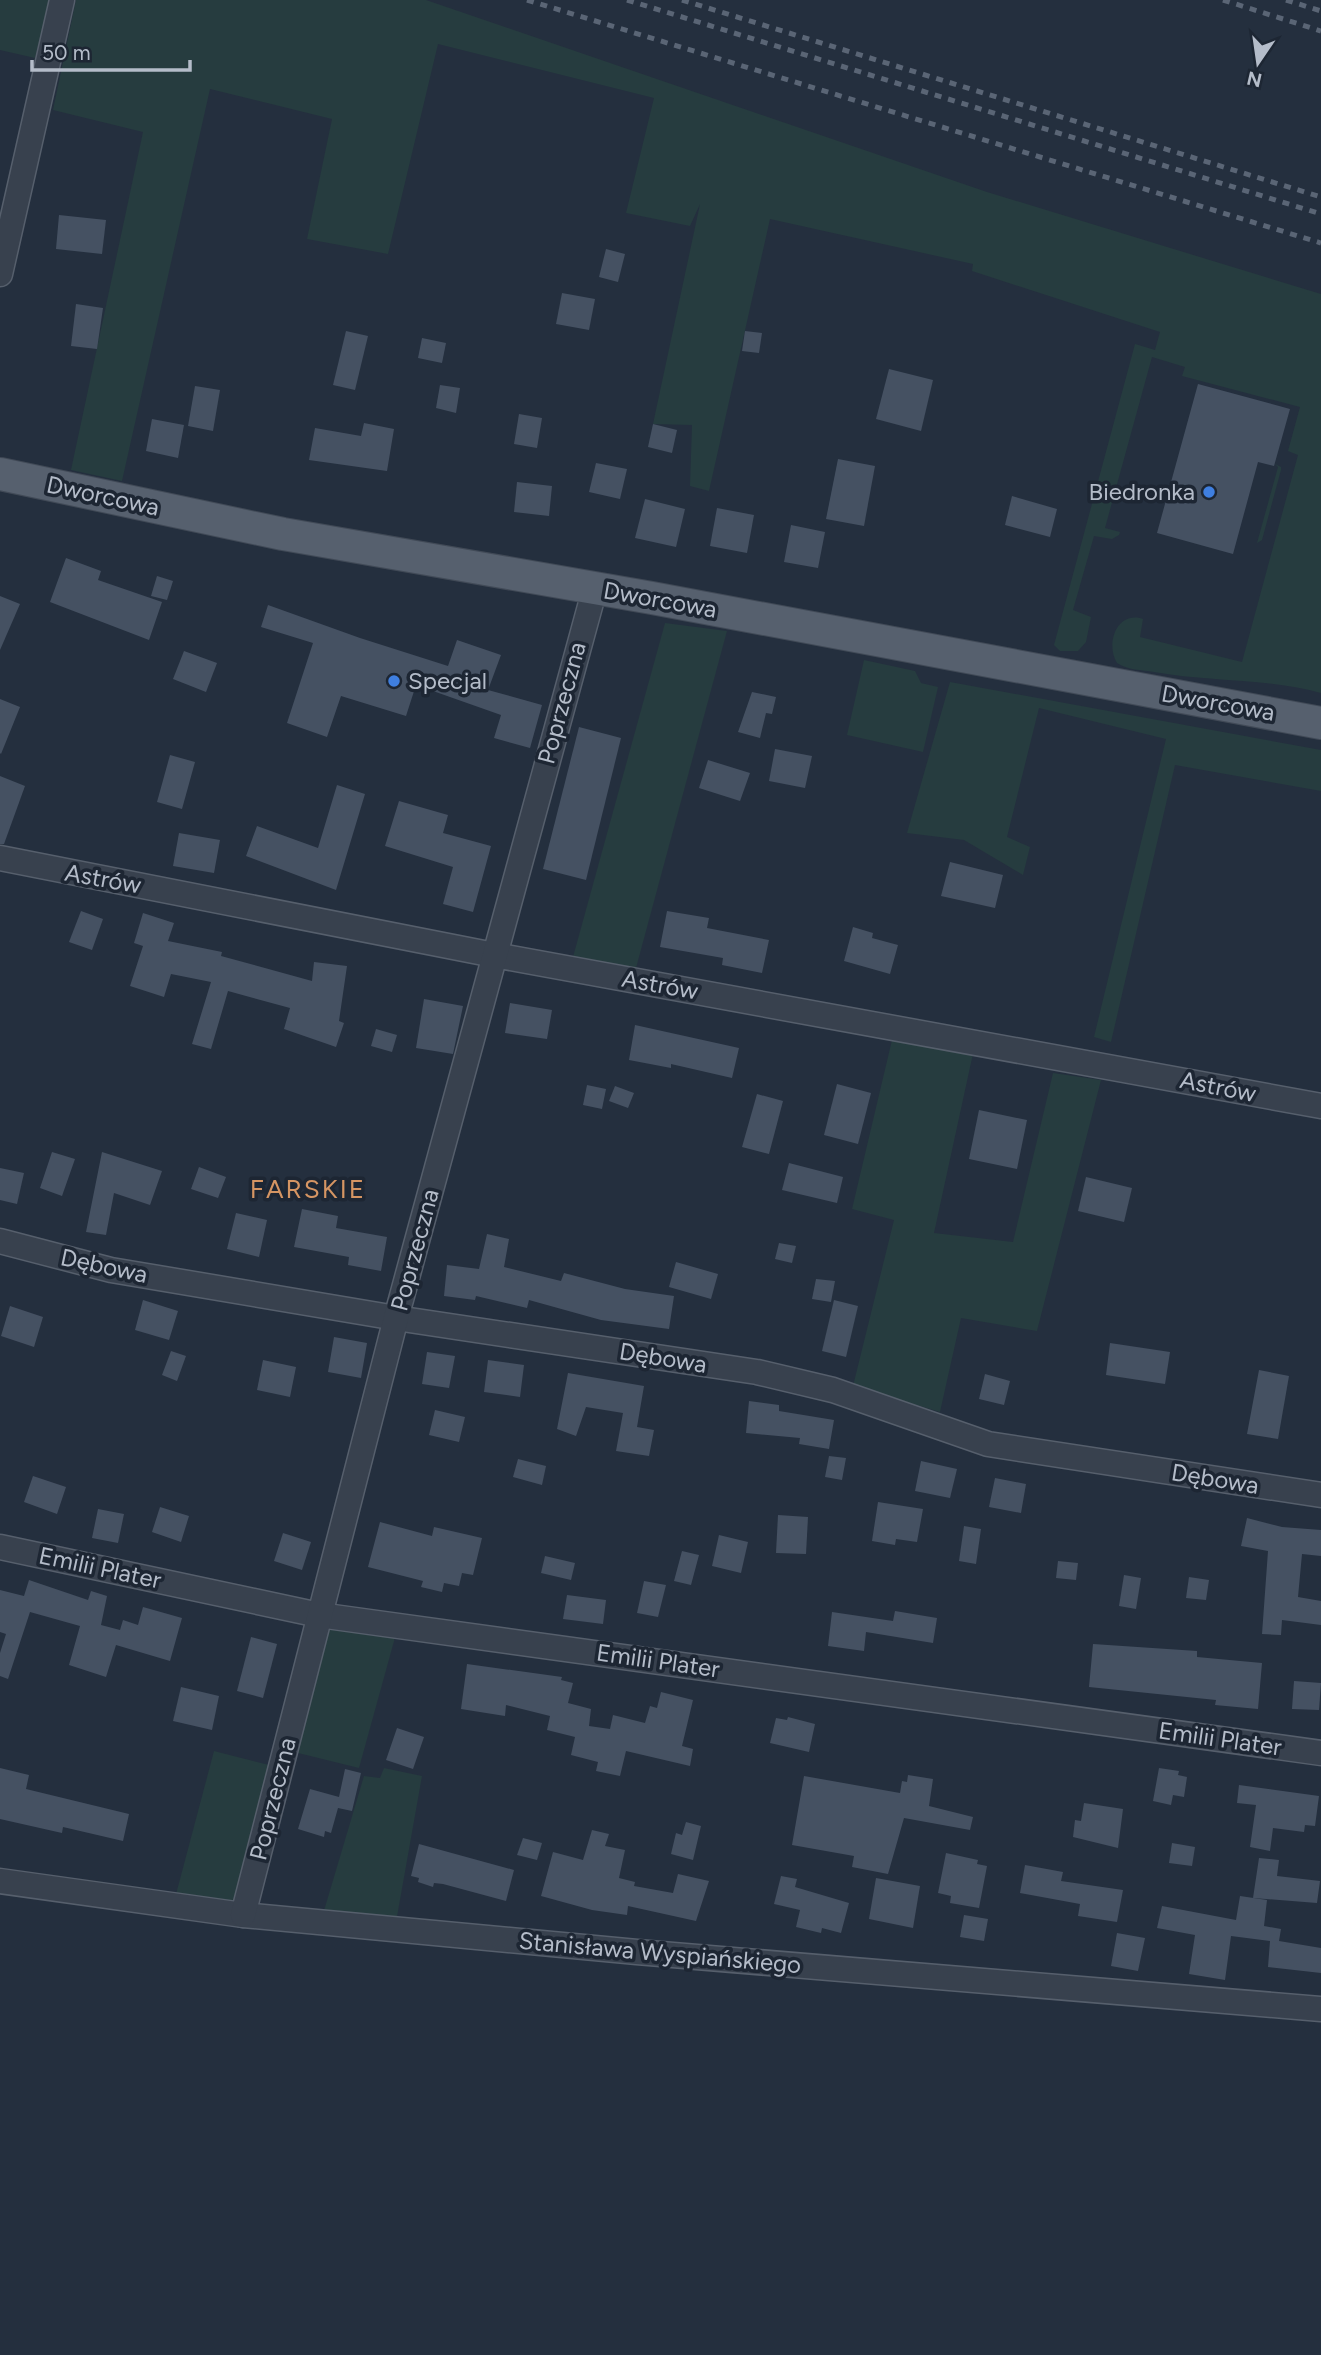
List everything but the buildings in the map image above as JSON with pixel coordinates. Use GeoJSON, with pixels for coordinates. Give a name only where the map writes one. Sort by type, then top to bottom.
{"type":"FeatureCollection","features":[{"type":"Feature","properties":{"kind":"main road","name":"Dworcowa"},"geometry":{"type":"LineString","coordinates":[[0,474],[283,534],[595,588],[1321,723]]}},
{"type":"Feature","properties":{"kind":"street"},"geometry":{"type":"LineString","coordinates":[[0,274],[62,0]]}},
{"type":"Feature","properties":{"kind":"street","name":"Poprzeczna"},"geometry":{"type":"LineString","coordinates":[[243,1915],[397,1318],[595,588]]}},
{"type":"Feature","properties":{"kind":"street","name":"Astrów"},"geometry":{"type":"LineString","coordinates":[[0,858],[494,955],[1321,1106]]}},
{"type":"Feature","properties":{"kind":"street","name":"Dębowa"},"geometry":{"type":"LineString","coordinates":[[0,1241],[111,1270],[397,1318],[757,1372],[833,1390],[988,1444],[1321,1495]]}},
{"type":"Feature","properties":{"kind":"street","name":"Emilii Plater"},"geometry":{"type":"LineString","coordinates":[[0,1547],[319,1615],[1321,1753]]}},
{"type":"Feature","properties":{"kind":"street","name":"Stanisława Wyspiańskiego"},"geometry":{"type":"LineString","coordinates":[[0,1881],[243,1915],[637,1952],[1321,2009]]}},
{"type":"Feature","properties":{"kind":"green space"},"geometry":{"type":"Polygon","coordinates":[[[0,0],[51,0],[35,58],[0,50],[0,0]]]}},
{"type":"Feature","properties":{"kind":"green space"},"geometry":{"type":"Polygon","coordinates":[[[76,0],[426,0],[987,192],[1321,294],[1321,693],[1279,685],[1130,668],[1117,663],[1112,647],[1120,624],[1126,619],[1143,619],[1140,637],[1242,662],[1298,455],[1288,451],[1300,407],[1182,376],[1185,367],[1152,357],[1105,528],[1120,532],[1112,539],[1094,536],[1073,610],[1091,617],[1086,642],[1078,651],[1060,651],[1054,645],[1135,344],[1155,350],[1160,332],[972,271],[973,264],[770,219],[709,491],[690,486],[692,425],[653,424],[700,204],[690,226],[626,213],[654,98],[438,44],[388,254],[307,239],[332,119],[210,89],[122,481],[71,470],[143,132],[53,110],[76,0]]]}},
{"type":"Feature","properties":{"kind":"green space"},"geometry":{"type":"Polygon","coordinates":[[[1275,464],[1281,467],[1281,470],[1262,540],[1257,543],[1278,467],[1275,464]]]}},
{"type":"Feature","properties":{"kind":"green space"},"geometry":{"type":"Polygon","coordinates":[[[665,623],[727,631],[636,968],[573,957],[665,623]]]}},
{"type":"Feature","properties":{"kind":"green space"},"geometry":{"type":"Polygon","coordinates":[[[864,660],[915,671],[921,683],[938,687],[923,752],[847,735],[864,660]]]}},
{"type":"Feature","properties":{"kind":"green space"},"geometry":{"type":"Polygon","coordinates":[[[950,682],[1321,750],[1321,791],[1175,765],[1111,1042],[1094,1037],[1166,739],[1039,708],[1007,837],[1030,847],[1023,875],[964,840],[907,833],[950,682]]]}},
{"type":"Feature","properties":{"kind":"green space"},"geometry":{"type":"Polygon","coordinates":[[[892,1040],[974,1049],[934,1233],[1013,1242],[1053,1073],[1101,1080],[1037,1331],[961,1318],[940,1412],[853,1386],[894,1220],[852,1209],[892,1040]]]}},
{"type":"Feature","properties":{"kind":"green space"},"geometry":{"type":"Polygon","coordinates":[[[334,1626],[396,1634],[359,1768],[294,1752],[326,1635],[334,1626]]]}},
{"type":"Feature","properties":{"kind":"green space"},"geometry":{"type":"Polygon","coordinates":[[[214,1751],[273,1766],[238,1909],[175,1898],[214,1751]]]}},
{"type":"Feature","properties":{"kind":"green space"},"geometry":{"type":"Polygon","coordinates":[[[384,1768],[422,1776],[395,1928],[323,1914],[364,1776],[380,1778],[384,1768]]]}},
{"type":"Feature","properties":{"kind":"railway"},"geometry":{"type":"LineString","coordinates":[[527,0],[1321,243]]}},
{"type":"Feature","properties":{"kind":"railway"},"geometry":{"type":"LineString","coordinates":[[627,0],[1321,214]]}},
{"type":"Feature","properties":{"kind":"railway"},"geometry":{"type":"LineString","coordinates":[[682,0],[1321,197]]}},
{"type":"Feature","properties":{"kind":"railway"},"geometry":{"type":"LineString","coordinates":[[1223,0],[1321,31]]}},
{"type":"Feature","properties":{"kind":"railway"},"geometry":{"type":"LineString","coordinates":[[1286,0],[1321,11]]}},
{"type":"Feature","properties":{"kind":"place","name":"Biedronka"},"geometry":{"type":"Point","coordinates":[1209,492]}},
{"type":"Feature","properties":{"kind":"place","name":"Specjal"},"geometry":{"type":"Point","coordinates":[394,681]}},
{"type":"Feature","properties":{"kind":"district","name":"FARSKIE"},"geometry":{"type":"Point","coordinates":[308,1189]}}]}
